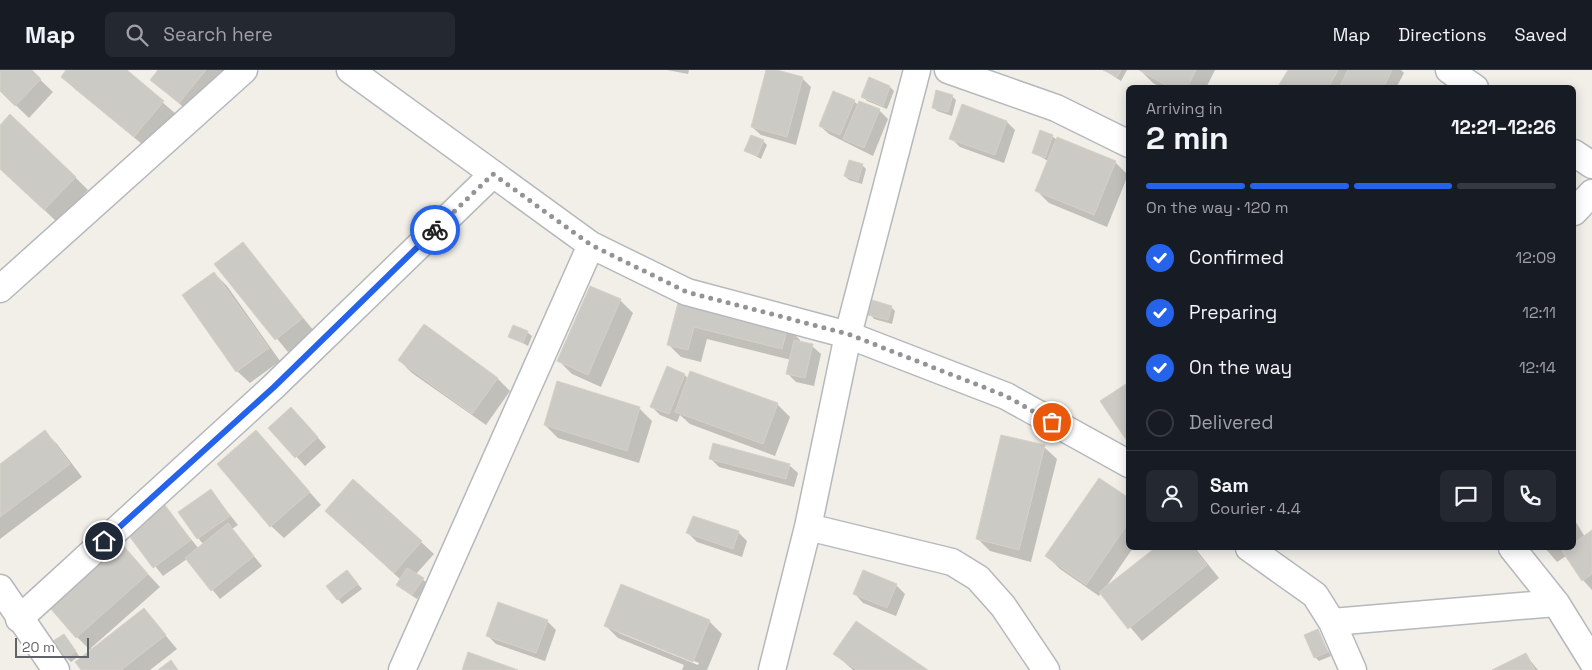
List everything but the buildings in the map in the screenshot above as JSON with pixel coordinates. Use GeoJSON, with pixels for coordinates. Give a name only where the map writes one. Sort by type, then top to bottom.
{"type":"FeatureCollection","features":[{"type":"Feature","properties":{"kind":"street"},"geometry":{"type":"LineString","coordinates":[[0,288],[244,70]]}},
{"type":"Feature","properties":{"kind":"street"},"geometry":{"type":"LineString","coordinates":[[350,70],[591,245],[687,292],[848,334],[1006,396],[1126,462]]}},
{"type":"Feature","properties":{"kind":"street"},"geometry":{"type":"LineString","coordinates":[[772,670],[808,527],[848,334],[917,70]]}},
{"type":"Feature","properties":{"kind":"street"},"geometry":{"type":"LineString","coordinates":[[948,70],[1056,108],[1126,143]]}},
{"type":"Feature","properties":{"kind":"street"},"geometry":{"type":"LineString","coordinates":[[1448,70],[1470,85]]}},
{"type":"Feature","properties":{"kind":"street"},"geometry":{"type":"LineString","coordinates":[[1576,154],[1592,165]]}},
{"type":"Feature","properties":{"kind":"street"},"geometry":{"type":"LineString","coordinates":[[19,618],[274,387],[493,174]]}},
{"type":"Feature","properties":{"kind":"street"},"geometry":{"type":"LineString","coordinates":[[1576,210],[1592,192]]}},
{"type":"Feature","properties":{"kind":"street"},"geometry":{"type":"LineString","coordinates":[[402,670],[591,245]]}},
{"type":"Feature","properties":{"kind":"street"},"geometry":{"type":"LineString","coordinates":[[808,527],[952,562],[978,578],[1003,606],[1046,670]]}},
{"type":"Feature","properties":{"kind":"street"},"geometry":{"type":"LineString","coordinates":[[1252,550],[1314,595],[1332,622],[1353,670]]}},
{"type":"Feature","properties":{"kind":"street"},"geometry":{"type":"LineString","coordinates":[[1514,550],[1556,604],[1592,660]]}},
{"type":"Feature","properties":{"kind":"street"},"geometry":{"type":"LineString","coordinates":[[0,588],[56,670]]}},
{"type":"Feature","properties":{"kind":"street"},"geometry":{"type":"LineString","coordinates":[[1332,622],[1556,604]]}},
{"type":"Feature","properties":{"kind":"way so far"},"geometry":{"type":"LineString","coordinates":[[435,230],[493,174],[591,245],[687,292],[848,334],[1006,396],[1052,422]]}},
{"type":"Feature","properties":{"kind":"route"},"geometry":{"type":"LineString","coordinates":[[104,541],[274,387],[435,230]]}}]}
